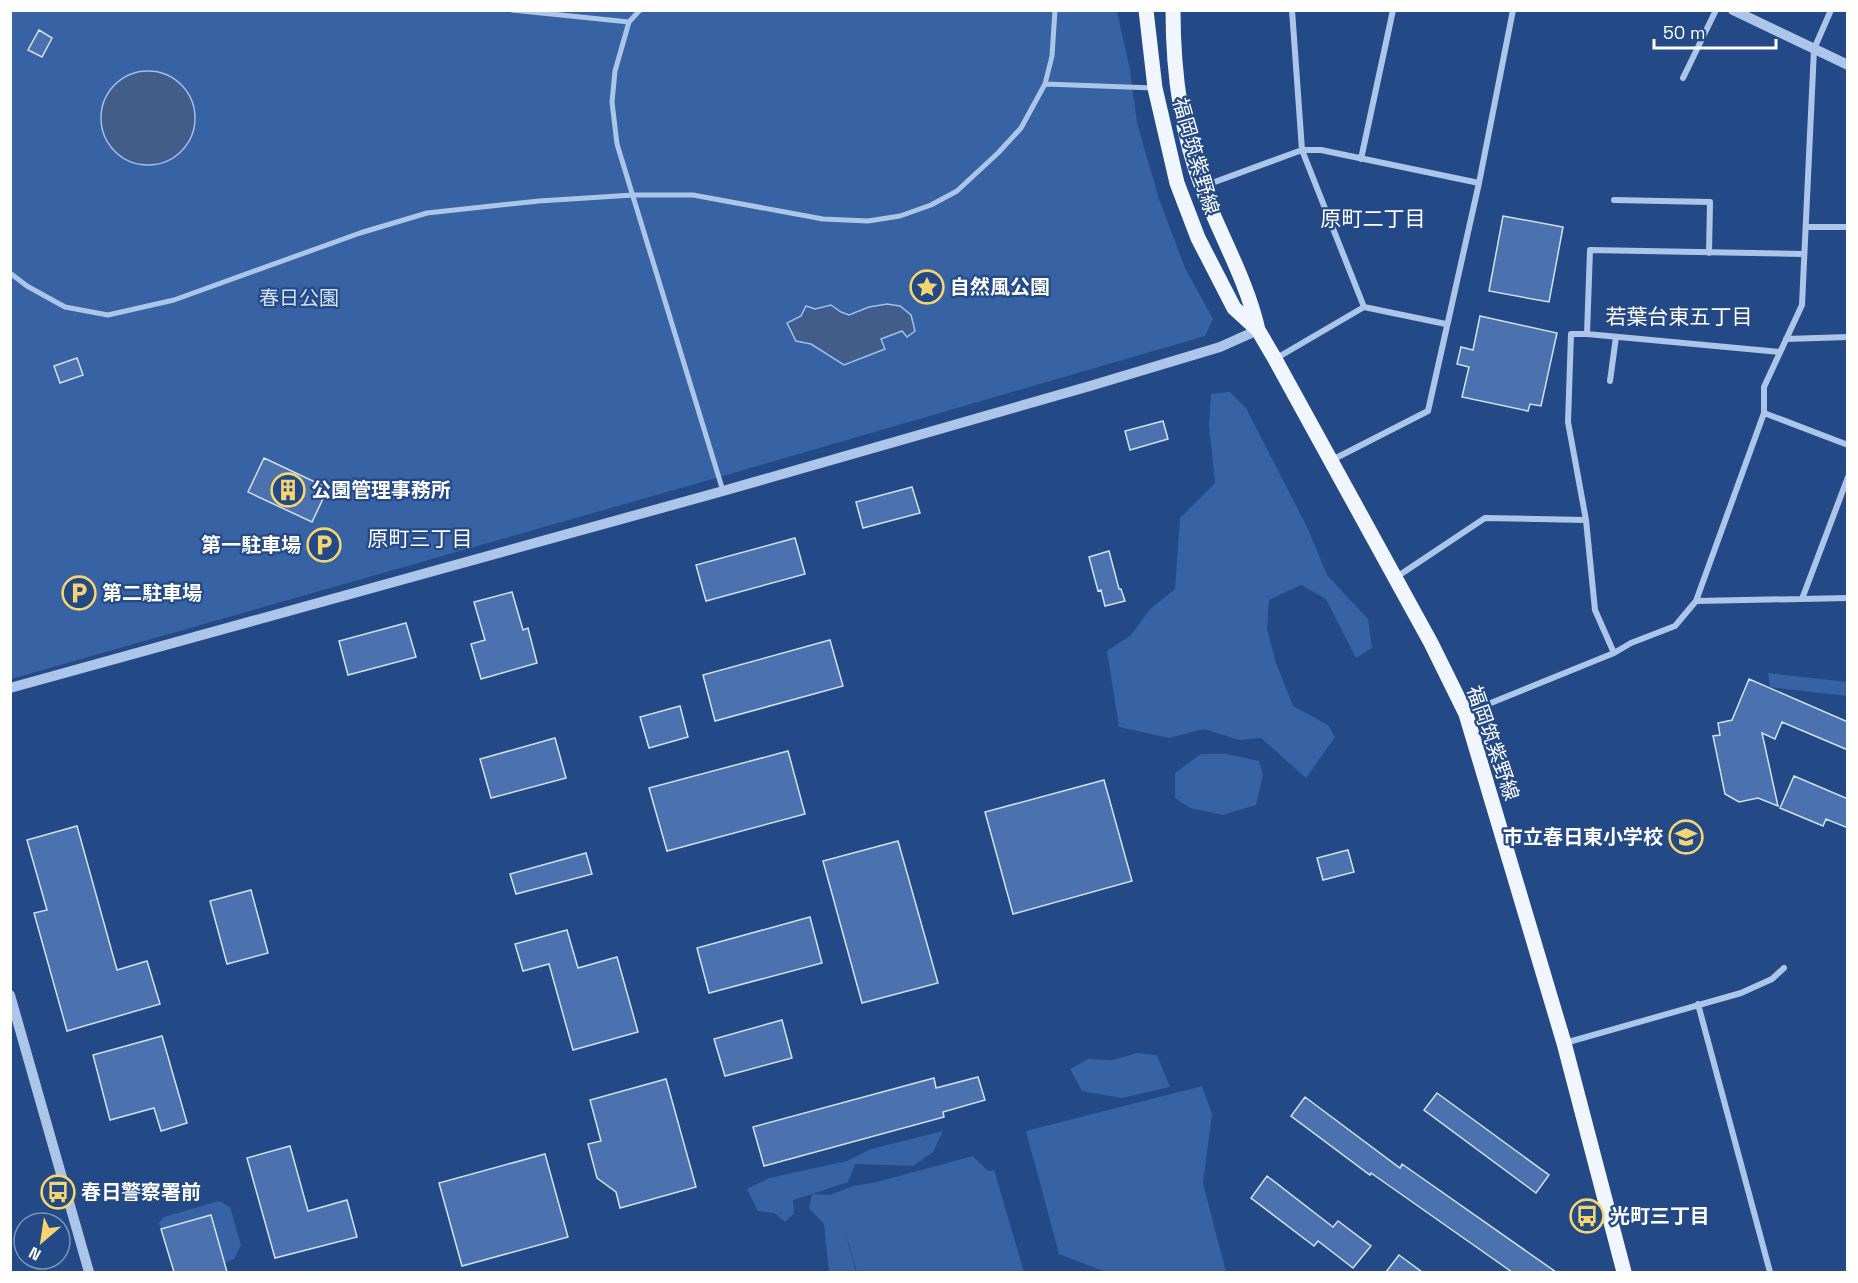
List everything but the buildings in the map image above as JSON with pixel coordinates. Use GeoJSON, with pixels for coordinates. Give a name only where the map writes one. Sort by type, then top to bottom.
{"type":"FeatureCollection","features":[{"type":"Feature","properties":{"kind":"main road","name":"福岡筑紫野線"},"geometry":{"type":"LineString","coordinates":[[1146,10],[1155,88],[1178,183],[1198,238],[1234,308],[1257,330],[1275,360],[1431,643],[1466,714],[1564,1043],[1624,1272]]}},
{"type":"Feature","properties":{"kind":"main road","name":"福岡筑紫野線"},"geometry":{"type":"LineString","coordinates":[[1173,10],[1178,88],[1186,132],[1201,187],[1251,302],[1257,330]]}},
{"type":"Feature","properties":{"kind":"street"},"geometry":{"type":"LineString","coordinates":[[512,10],[629,22]]}},
{"type":"Feature","properties":{"kind":"street"},"geometry":{"type":"LineString","coordinates":[[640,10],[629,22],[615,70],[612,102],[617,144],[723,491]]}},
{"type":"Feature","properties":{"kind":"street"},"geometry":{"type":"LineString","coordinates":[[10,273],[27,286],[64,307],[108,315],[174,300],[360,232],[427,213],[539,201],[633,195],[693,195],[823,219],[868,221],[900,216],[957,191],[999,153],[1021,128],[1045,84],[1052,56],[1055,10]]}},
{"type":"Feature","properties":{"kind":"street"},"geometry":{"type":"LineString","coordinates":[[1292,10],[1302,150],[1364,307]]}},
{"type":"Feature","properties":{"kind":"street"},"geometry":{"type":"LineString","coordinates":[[1361,159],[1393,10]]}},
{"type":"Feature","properties":{"kind":"street"},"geometry":{"type":"LineString","coordinates":[[1330,461],[1428,411],[1479,183],[1513,10]]}},
{"type":"Feature","properties":{"kind":"street"},"geometry":{"type":"LineString","coordinates":[[1683,78],[1716,10]]}},
{"type":"Feature","properties":{"kind":"street"},"geometry":{"type":"LineString","coordinates":[[1733,10],[1848,65]]}},
{"type":"Feature","properties":{"kind":"street"},"geometry":{"type":"LineString","coordinates":[[1466,714],[1675,626],[1696,601],[1764,413],[1764,387],[1802,305],[1814,49],[1831,10]]}},
{"type":"Feature","properties":{"kind":"street"},"geometry":{"type":"LineString","coordinates":[[1045,84],[1155,88]]}},
{"type":"Feature","properties":{"kind":"street"},"geometry":{"type":"LineString","coordinates":[[1201,187],[1302,150],[1321,150],[1479,183]]}},
{"type":"Feature","properties":{"kind":"street"},"geometry":{"type":"LineString","coordinates":[[1614,200],[1710,202],[1709,253]]}},
{"type":"Feature","properties":{"kind":"street"},"geometry":{"type":"LineString","coordinates":[[1806,227],[1848,227]]}},
{"type":"Feature","properties":{"kind":"street"},"geometry":{"type":"LineString","coordinates":[[1587,334],[1590,250],[1804,255]]}},
{"type":"Feature","properties":{"kind":"street"},"geometry":{"type":"LineString","coordinates":[[1275,360],[1364,307],[1446,324]]}},
{"type":"Feature","properties":{"kind":"street"},"geometry":{"type":"LineString","coordinates":[[10,688],[723,491],[1220,347],[1257,330]]}},
{"type":"Feature","properties":{"kind":"street"},"geometry":{"type":"LineString","coordinates":[[1614,653],[1595,610],[1586,520],[1568,422],[1571,334],[1780,352]]}},
{"type":"Feature","properties":{"kind":"street"},"geometry":{"type":"LineString","coordinates":[[1610,381],[1616,337]]}},
{"type":"Feature","properties":{"kind":"street"},"geometry":{"type":"LineString","coordinates":[[1786,339],[1848,338]]}},
{"type":"Feature","properties":{"kind":"street"},"geometry":{"type":"LineString","coordinates":[[1764,413],[1848,445]]}},
{"type":"Feature","properties":{"kind":"street"},"geometry":{"type":"LineString","coordinates":[[1802,600],[1848,477]]}},
{"type":"Feature","properties":{"kind":"street"},"geometry":{"type":"LineString","coordinates":[[1395,578],[1485,518],[1586,520]]}},
{"type":"Feature","properties":{"kind":"street"},"geometry":{"type":"LineString","coordinates":[[1696,601],[1848,598]]}},
{"type":"Feature","properties":{"kind":"street"},"geometry":{"type":"LineString","coordinates":[[1564,1043],[1741,993],[1772,979],[1784,968]]}},
{"type":"Feature","properties":{"kind":"street"},"geometry":{"type":"LineString","coordinates":[[10,995],[89,1272]]}},
{"type":"Feature","properties":{"kind":"street"},"geometry":{"type":"LineString","coordinates":[[1698,1004],[1770,1272]]}},
{"type":"Feature","properties":{"kind":"green space","name":"春日公園"},"geometry":{"type":"Polygon","coordinates":[[[11,11],[1117,11],[1130,70],[1137,123],[1159,199],[1185,268],[1213,319],[1205,336],[11,679],[11,11]]]}},
{"type":"Feature","properties":{"kind":"green space"},"geometry":{"type":"Polygon","coordinates":[[[1230,392],[1246,408],[1308,529],[1327,575],[1368,619],[1372,648],[1356,658],[1326,599],[1301,585],[1269,600],[1267,629],[1276,663],[1293,706],[1328,725],[1335,737],[1306,778],[1261,738],[1239,740],[1204,729],[1169,738],[1119,727],[1107,651],[1131,635],[1150,609],[1175,589],[1180,518],[1215,483],[1209,425],[1211,394],[1230,392]]]}},
{"type":"Feature","properties":{"kind":"green space"},"geometry":{"type":"Polygon","coordinates":[[[1768,673],[1847,682],[1847,696],[1770,687],[1768,673]]]}},
{"type":"Feature","properties":{"kind":"green space"},"geometry":{"type":"Polygon","coordinates":[[[1201,754],[1227,754],[1259,761],[1263,775],[1256,805],[1223,815],[1190,808],[1175,798],[1175,773],[1201,754]]]}},
{"type":"Feature","properties":{"kind":"green space"},"geometry":{"type":"Polygon","coordinates":[[[1137,1053],[1157,1055],[1170,1087],[1122,1098],[1082,1091],[1070,1069],[1088,1059],[1113,1060],[1137,1053]]]}},
{"type":"Feature","properties":{"kind":"green space"},"geometry":{"type":"Polygon","coordinates":[[[1202,1086],[1212,1114],[1203,1183],[1226,1272],[1106,1272],[1059,1254],[1026,1131],[1202,1086]]]}},
{"type":"Feature","properties":{"kind":"green space"},"geometry":{"type":"Polygon","coordinates":[[[943,1131],[933,1152],[913,1166],[855,1164],[848,1182],[793,1200],[794,1214],[785,1222],[774,1213],[758,1211],[747,1189],[769,1178],[847,1161],[871,1149],[943,1131]]]}},
{"type":"Feature","properties":{"kind":"green space"},"geometry":{"type":"Polygon","coordinates":[[[973,1156],[988,1171],[994,1170],[1024,1272],[857,1272],[844,1227],[856,1272],[829,1272],[824,1224],[809,1208],[812,1194],[830,1195],[853,1186],[877,1182],[973,1156]]]}},
{"type":"Feature","properties":{"kind":"green space"},"geometry":{"type":"Polygon","coordinates":[[[219,1201],[230,1207],[241,1245],[234,1259],[224,1263],[211,1215],[161,1229],[159,1223],[164,1217],[219,1201]]]}},
{"type":"Feature","properties":{"kind":"shaded area"},"geometry":{"type":"Polygon","coordinates":[[[148,71],[166,75],[181,85],[191,100],[195,118],[191,136],[181,151],[166,161],[148,165],[130,161],[115,151],[105,136],[101,118],[105,100],[115,85],[130,75],[148,71]]]}},
{"type":"Feature","properties":{"kind":"shaded area"},"geometry":{"type":"Polygon","coordinates":[[[887,304],[900,306],[911,315],[915,331],[907,337],[902,331],[881,339],[885,349],[844,365],[811,344],[796,341],[787,323],[801,316],[806,306],[815,309],[831,305],[849,315],[869,307],[887,304]]]}},
{"type":"Feature","properties":{"kind":"place","name":"自然風公園"},"geometry":{"type":"Point","coordinates":[927,287]}},
{"type":"Feature","properties":{"kind":"place","name":"公園管理事務所"},"geometry":{"type":"Point","coordinates":[288,490]}},
{"type":"Feature","properties":{"kind":"place","name":"第一駐車場"},"geometry":{"type":"Point","coordinates":[324,545]}},
{"type":"Feature","properties":{"kind":"place","name":"第二駐車場"},"geometry":{"type":"Point","coordinates":[79,593]}},
{"type":"Feature","properties":{"kind":"place","name":"市立春日東小学校"},"geometry":{"type":"Point","coordinates":[1686,837]}},
{"type":"Feature","properties":{"kind":"place","name":"春日警察署前"},"geometry":{"type":"Point","coordinates":[58,1192]}},
{"type":"Feature","properties":{"kind":"place","name":"光町三丁目"},"geometry":{"type":"Point","coordinates":[1587,1216]}},
{"type":"Feature","properties":{"kind":"district","name":"原町二丁目"},"geometry":{"type":"Point","coordinates":[1373,219]}},
{"type":"Feature","properties":{"kind":"district","name":"若葉台東五丁目"},"geometry":{"type":"Point","coordinates":[1679,317]}},
{"type":"Feature","properties":{"kind":"district","name":"原町三丁目"},"geometry":{"type":"Point","coordinates":[420,539]}}]}
